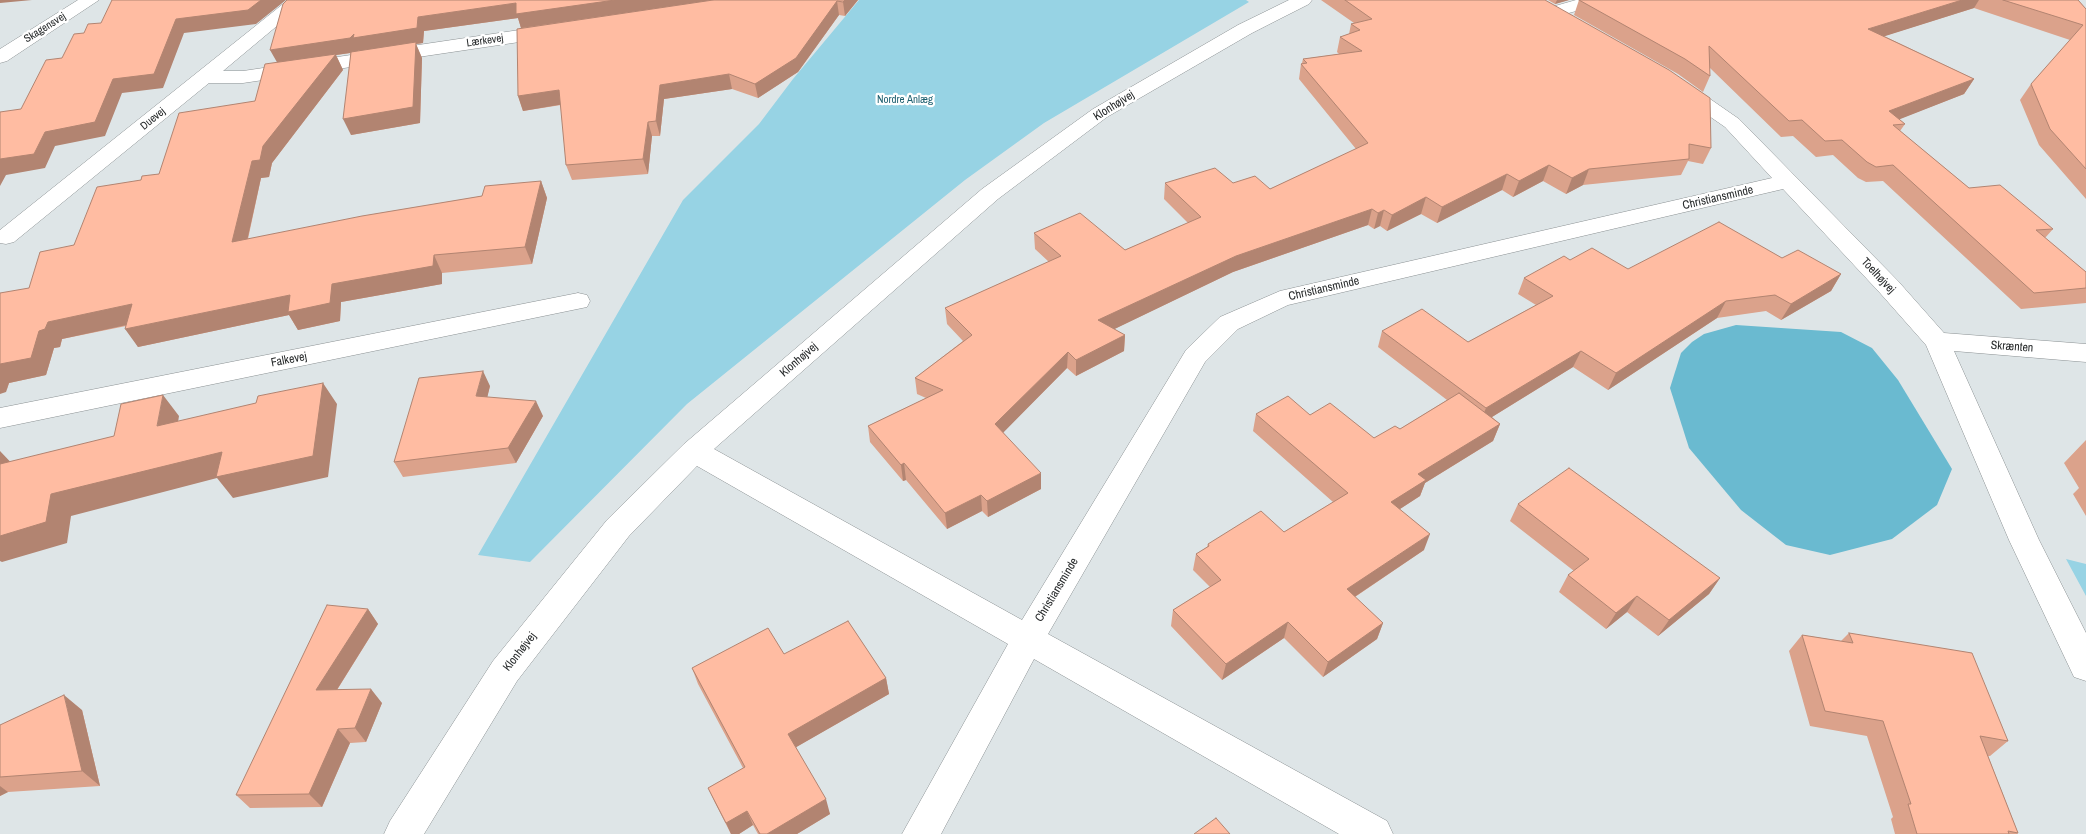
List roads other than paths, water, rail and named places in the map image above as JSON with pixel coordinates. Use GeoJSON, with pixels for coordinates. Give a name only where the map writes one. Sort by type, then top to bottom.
{"type":"FeatureCollection","features":[{"type":"Feature","properties":{"kind":"street","name":"Skagensvej"},"geometry":{"type":"LineString","coordinates":[[0,56],[90,0]]}},
{"type":"Feature","properties":{"kind":"street","name":"Duevej"},"geometry":{"type":"LineString","coordinates":[[6,237],[298,0]]}},
{"type":"Feature","properties":{"kind":"street","name":"Klonhøjvej"},"geometry":{"type":"LineString","coordinates":[[402,834],[504,671],[618,528],[694,451],[990,194],[1100,113],[1245,29],[1303,0]]}},
{"type":"Feature","properties":{"kind":"street"},"geometry":{"type":"LineString","coordinates":[[1579,27],[1547,8],[1596,0]]}},
{"type":"Feature","properties":{"kind":"street","name":"Lærkevej"},"geometry":{"type":"LineString","coordinates":[[205,77],[243,77],[567,29]]}},
{"type":"Feature","properties":{"kind":"street","name":"Toelhøjvej"},"geometry":{"type":"LineString","coordinates":[[1662,75],[1732,123],[1937,341],[2024,540],[2086,667]]}},
{"type":"Feature","properties":{"kind":"street","name":"Christiansminde"},"geometry":{"type":"LineString","coordinates":[[921,834],[1028,639],[1195,356],[1229,323],[1280,299],[1789,182]]}},
{"type":"Feature","properties":{"kind":"street","name":"Falkevej"},"geometry":{"type":"LineString","coordinates":[[0,418],[578,301]]}},
{"type":"Feature","properties":{"kind":"street","name":"Skrænten"},"geometry":{"type":"LineString","coordinates":[[1937,341],[2086,353]]}},
{"type":"Feature","properties":{"kind":"street"},"geometry":{"type":"LineString","coordinates":[[694,451],[1374,834]]}},
{"type":"Feature","properties":{"kind":"park label","name":"Nordre Anlæg"},"geometry":{"type":"Point","coordinates":[905,100]}}]}
